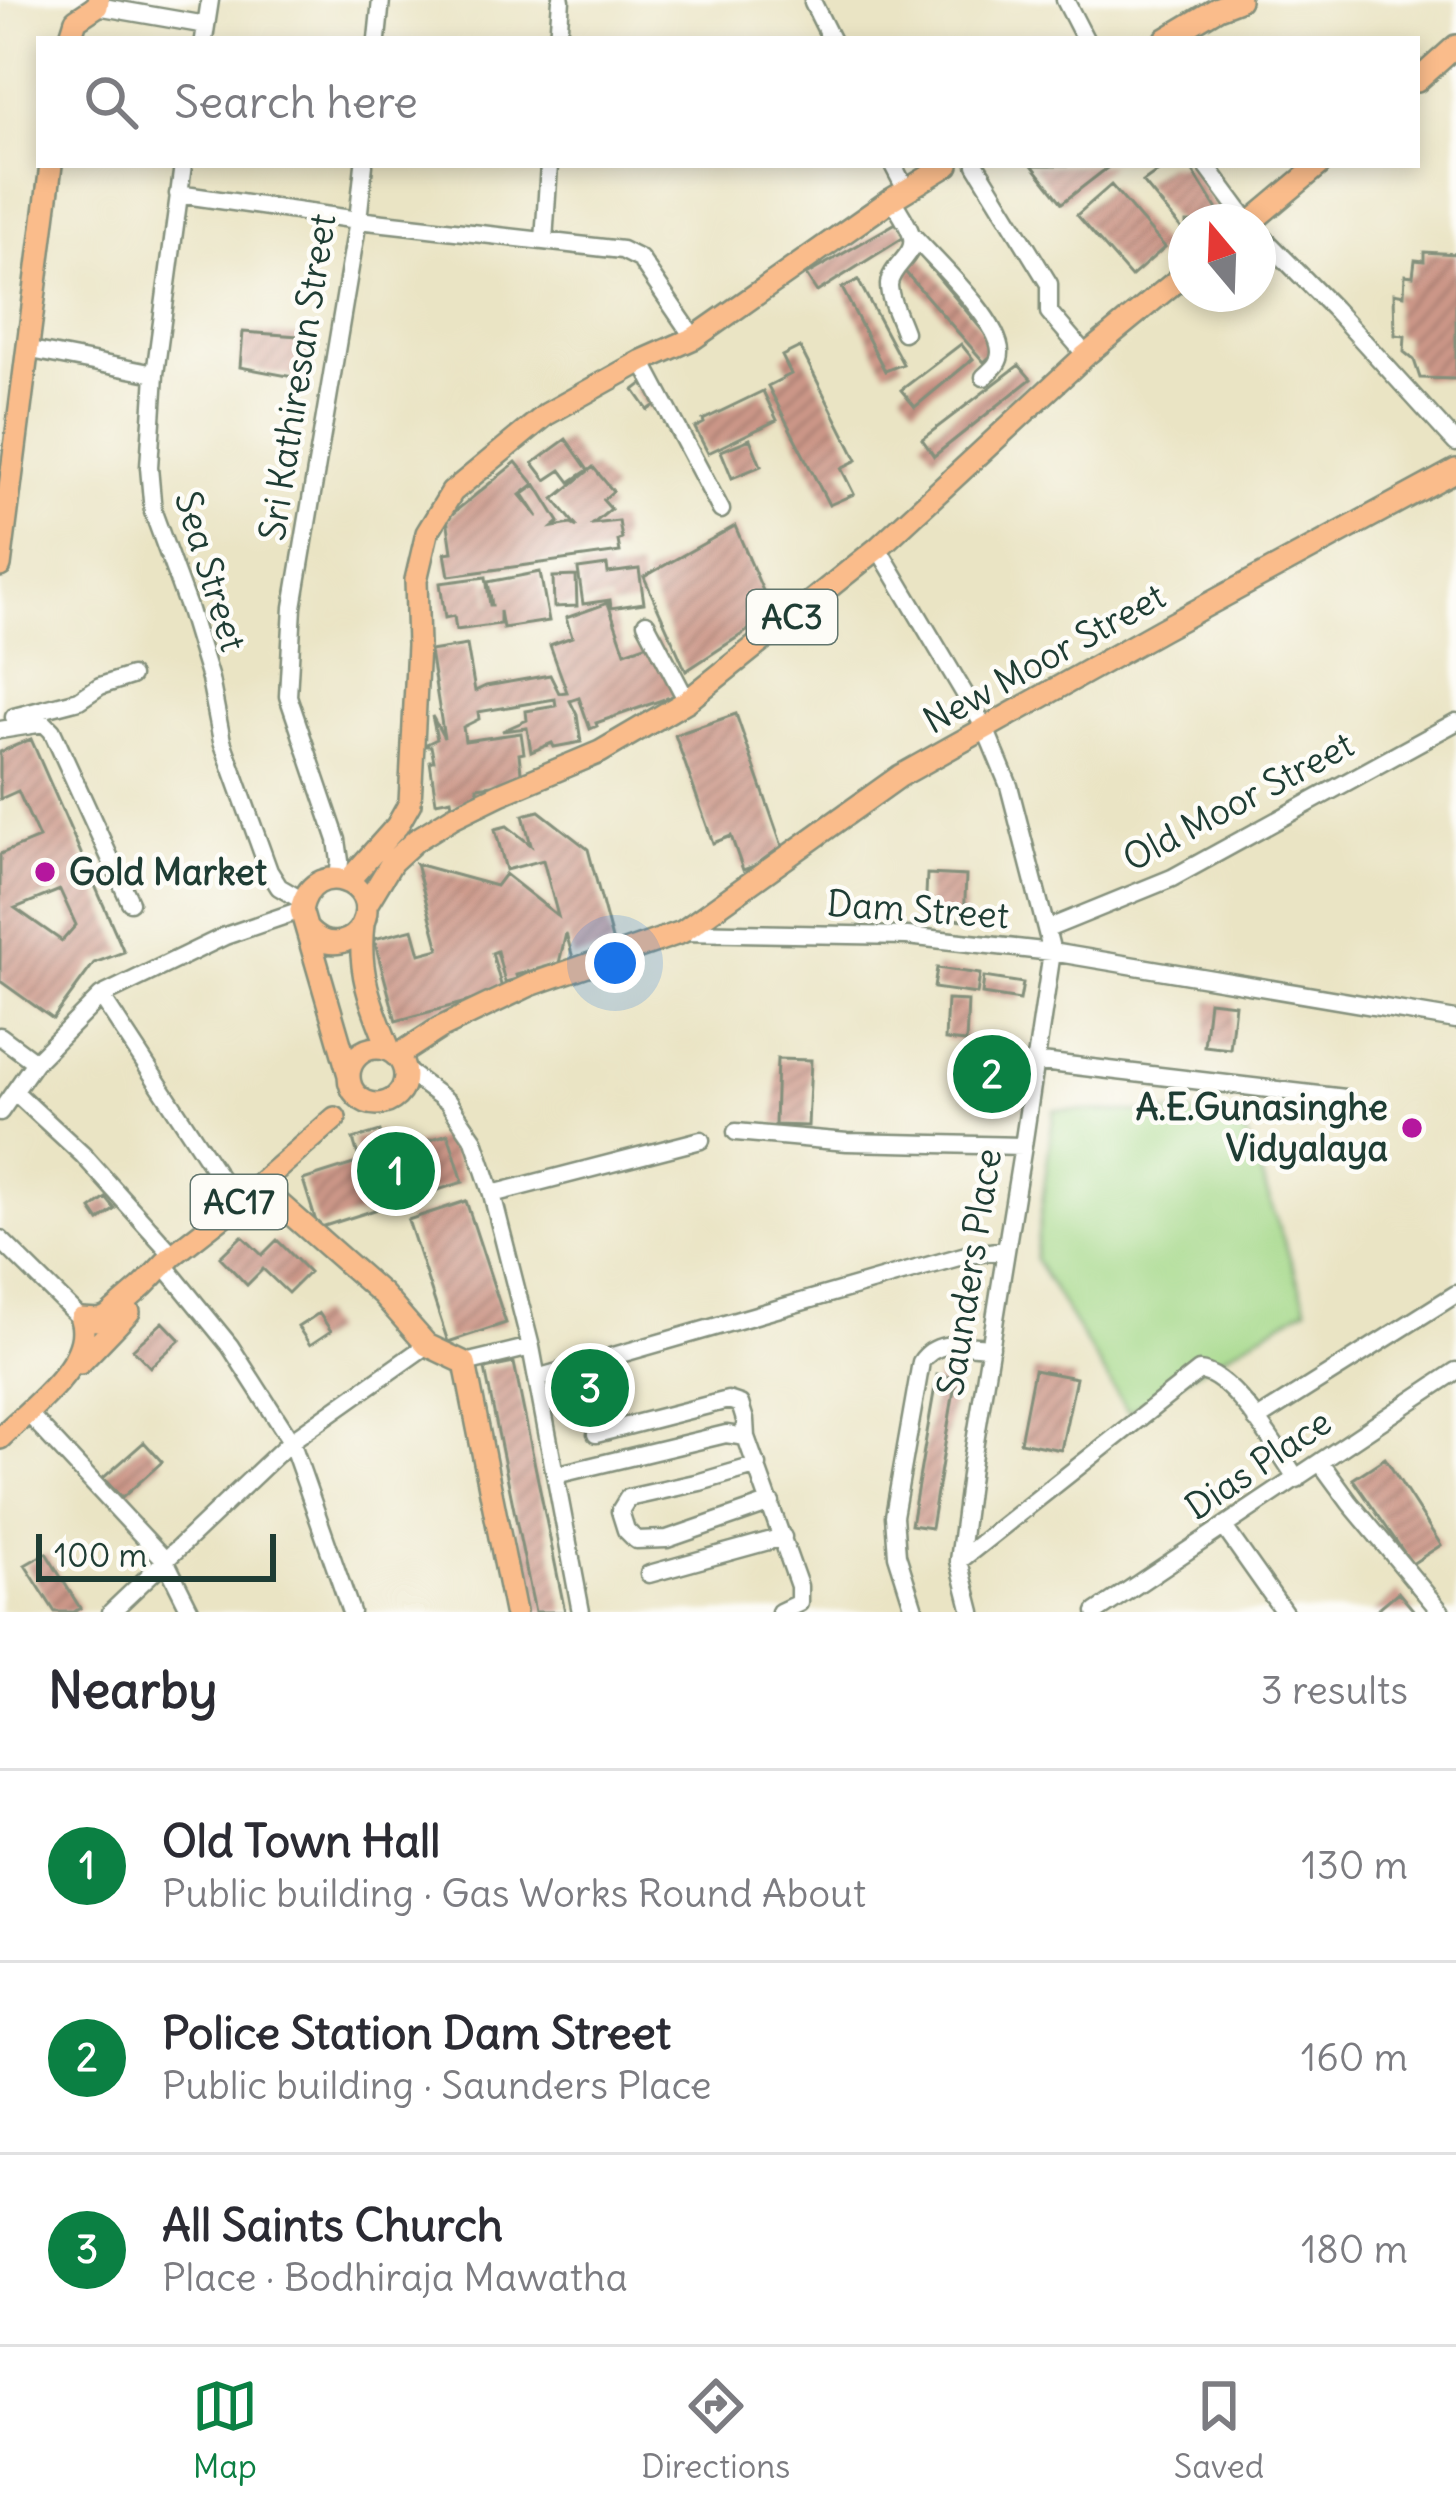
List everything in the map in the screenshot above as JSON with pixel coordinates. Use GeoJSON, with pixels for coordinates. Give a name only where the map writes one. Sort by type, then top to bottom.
{"type":"FeatureCollection","features":[{"type":"Feature","properties":{"kind":"main road"},"geometry":{"type":"LineString","coordinates":[[71,36],[76,20],[97,3]]}},
{"type":"Feature","properties":{"kind":"main road"},"geometry":{"type":"LineString","coordinates":[[1171,36],[1227,3]]}},
{"type":"Feature","properties":{"kind":"main road"},"geometry":{"type":"LineString","coordinates":[[1420,78],[1456,46]]}},
{"type":"Feature","properties":{"kind":"main road"},"geometry":{"type":"LineString","coordinates":[[0,566],[51,168]]}},
{"type":"Feature","properties":{"kind":"main road"},"geometry":{"type":"LineString","coordinates":[[342,881],[406,814],[410,803],[418,646],[416,580],[427,533],[452,492],[547,414],[694,338],[943,168]]}},
{"type":"Feature","properties":{"kind":"main road"},"geometry":{"type":"LineString","coordinates":[[1272,204],[1315,168]]}},
{"type":"Feature","properties":{"kind":"main road","name":"AC3"},"geometry":{"type":"LineString","coordinates":[[364,915],[392,862],[416,840],[500,794],[599,752],[687,701],[878,548],[1086,355],[1168,289]]}},
{"type":"Feature","properties":{"kind":"main road","name":"New Moor Street"},"geometry":{"type":"LineString","coordinates":[[682,932],[900,776],[1455,473]]}},
{"type":"Feature","properties":{"kind":"main road"},"geometry":{"type":"LineString","coordinates":[[411,778],[428,810],[453,817]]}},
{"type":"Feature","properties":{"kind":"main road"},"geometry":{"type":"LineString","coordinates":[[364,915],[351,938],[332,943],[322,941],[304,913],[314,885],[342,881],[357,889],[364,915],[363,978],[397,1059],[405,1079],[398,1095],[383,1104],[355,1089],[354,1059],[360,1054],[377,1048],[397,1059]]}},
{"type":"Feature","properties":{"kind":"main road","name":"Sea Street"},"geometry":{"type":"LineString","coordinates":[[304,913],[355,1089]]}},
{"type":"Feature","properties":{"kind":"main road","name":"Dam Street"},"geometry":{"type":"LineString","coordinates":[[397,1059],[440,1028],[530,985],[682,932]]}},
{"type":"Feature","properties":{"kind":"main road","name":"AC17"},"geometry":{"type":"LineString","coordinates":[[81,1319],[100,1321],[143,1286],[335,1118],[355,1089]]}},
{"type":"Feature","properties":{"kind":"main road"},"geometry":{"type":"LineString","coordinates":[[258,1185],[382,1294],[428,1345],[465,1363],[515,1612]]}},
{"type":"Feature","properties":{"kind":"main road","name":"AC17"},"geometry":{"type":"LineString","coordinates":[[0,1438],[90,1354],[135,1306],[143,1286]]}},
{"type":"Feature","properties":{"kind":"main road"},"geometry":{"type":"LineString","coordinates":[[69,1370],[86,1332],[81,1319]]}},
{"type":"Feature","properties":{"kind":"street"},"geometry":{"type":"LineString","coordinates":[[97,3],[205,32],[210,0]]}},
{"type":"Feature","properties":{"kind":"street"},"geometry":{"type":"LineString","coordinates":[[376,36],[381,0]]}},
{"type":"Feature","properties":{"kind":"street"},"geometry":{"type":"LineString","coordinates":[[558,36],[561,0]]}},
{"type":"Feature","properties":{"kind":"street"},"geometry":{"type":"LineString","coordinates":[[1065,0],[1083,36]]}},
{"type":"Feature","properties":{"kind":"street"},"geometry":{"type":"LineString","coordinates":[[813,4],[829,36]]}},
{"type":"Feature","properties":{"kind":"street","name":"Sea Street"},"geometry":{"type":"LineString","coordinates":[[182,168],[155,374],[148,467],[153,512],[210,679],[222,741],[269,871],[304,913]]}},
{"type":"Feature","properties":{"kind":"street","name":"Sri Kathiresan Street"},"geometry":{"type":"LineString","coordinates":[[342,881],[337,840],[288,696],[293,607],[364,168]]}},
{"type":"Feature","properties":{"kind":"street"},"geometry":{"type":"LineString","coordinates":[[544,241],[549,168]]}},
{"type":"Feature","properties":{"kind":"street"},"geometry":{"type":"LineString","coordinates":[[894,168],[913,236],[968,294],[997,335],[999,362],[984,377]]}},
{"type":"Feature","properties":{"kind":"street"},"geometry":{"type":"LineString","coordinates":[[978,168],[1049,284],[1049,312],[1086,355]]}},
{"type":"Feature","properties":{"kind":"street"},"geometry":{"type":"LineString","coordinates":[[1208,168],[1236,204]]}},
{"type":"Feature","properties":{"kind":"street"},"geometry":{"type":"LineString","coordinates":[[178,194],[622,250],[640,259],[694,338]]}},
{"type":"Feature","properties":{"kind":"street"},"geometry":{"type":"LineString","coordinates":[[904,332],[889,282],[910,250],[913,236]]}},
{"type":"Feature","properties":{"kind":"street"},"geometry":{"type":"LineString","coordinates":[[1276,250],[1456,443]]}},
{"type":"Feature","properties":{"kind":"street"},"geometry":{"type":"LineString","coordinates":[[26,350],[155,374]]}},
{"type":"Feature","properties":{"kind":"street"},"geometry":{"type":"LineString","coordinates":[[642,361],[721,510]]}},
{"type":"Feature","properties":{"kind":"street","name":"Saunders Place"},"geometry":{"type":"LineString","coordinates":[[878,548],[985,728],[1009,786],[1052,952],[959,1561],[972,1612]]}},
{"type":"Feature","properties":{"kind":"street"},"geometry":{"type":"LineString","coordinates":[[646,622],[687,701]]}},
{"type":"Feature","properties":{"kind":"street"},"geometry":{"type":"LineString","coordinates":[[0,720],[80,700],[100,686],[131,676]]}},
{"type":"Feature","properties":{"kind":"street","name":"Old Moor Street"},"geometry":{"type":"LineString","coordinates":[[1047,929],[1172,878],[1456,722]]}},
{"type":"Feature","properties":{"kind":"street"},"geometry":{"type":"LineString","coordinates":[[0,730],[44,723],[52,731],[130,902]]}},
{"type":"Feature","properties":{"kind":"street"},"geometry":{"type":"LineString","coordinates":[[0,1112],[35,1062],[101,996],[224,936],[304,913]]}},
{"type":"Feature","properties":{"kind":"street","name":"Dam Street"},"geometry":{"type":"LineString","coordinates":[[682,932],[907,936],[1052,952],[1456,1020]]}},
{"type":"Feature","properties":{"kind":"street"},"geometry":{"type":"LineString","coordinates":[[101,996],[236,1204]]}},
{"type":"Feature","properties":{"kind":"street"},"geometry":{"type":"LineString","coordinates":[[0,1036],[35,1062]]}},
{"type":"Feature","properties":{"kind":"street"},"geometry":{"type":"LineString","coordinates":[[397,1059],[448,1102],[474,1140],[492,1194],[531,1347],[581,1612]]}},
{"type":"Feature","properties":{"kind":"street"},"geometry":{"type":"LineString","coordinates":[[1034,1061],[1345,1098]]}},
{"type":"Feature","properties":{"kind":"street"},"geometry":{"type":"LineString","coordinates":[[16,1093],[83,1155],[230,1346],[291,1441],[351,1612]]}},
{"type":"Feature","properties":{"kind":"street"},"geometry":{"type":"LineString","coordinates":[[736,1132],[847,1142],[1023,1146]]}},
{"type":"Feature","properties":{"kind":"street"},"geometry":{"type":"LineString","coordinates":[[492,1194],[701,1140]]}},
{"type":"Feature","properties":{"kind":"street"},"geometry":{"type":"LineString","coordinates":[[0,1239],[81,1319]]}},
{"type":"Feature","properties":{"kind":"street"},"geometry":{"type":"LineString","coordinates":[[537,1378],[966,1255],[1005,1250]]}},
{"type":"Feature","properties":{"kind":"street"},"geometry":{"type":"LineString","coordinates":[[1256,1420],[1456,1294]]}},
{"type":"Feature","properties":{"kind":"street"},"geometry":{"type":"LineString","coordinates":[[111,1612],[291,1441],[428,1345]]}},
{"type":"Feature","properties":{"kind":"street"},"geometry":{"type":"LineString","coordinates":[[915,1612],[896,1555],[894,1516],[921,1361],[928,1351],[944,1345],[991,1347]]}},
{"type":"Feature","properties":{"kind":"street"},"geometry":{"type":"LineString","coordinates":[[465,1363],[531,1347]]}},
{"type":"Feature","properties":{"kind":"street"},"geometry":{"type":"LineString","coordinates":[[959,1561],[1198,1371],[1209,1372],[1224,1383],[1297,1478]]}},
{"type":"Feature","properties":{"kind":"street","name":"Dias Place"},"geometry":{"type":"LineString","coordinates":[[1096,1612],[1456,1371]]}},
{"type":"Feature","properties":{"kind":"street"},"geometry":{"type":"LineString","coordinates":[[596,1434],[728,1400],[740,1404],[746,1437],[799,1586],[800,1603],[780,1612]]}},
{"type":"Feature","properties":{"kind":"street"},"geometry":{"type":"LineString","coordinates":[[26,1412],[165,1560],[191,1612]]}},
{"type":"Feature","properties":{"kind":"street"},"geometry":{"type":"LineString","coordinates":[[555,1475],[726,1434],[746,1437]]}},
{"type":"Feature","properties":{"kind":"street"},"geometry":{"type":"LineString","coordinates":[[1320,1462],[1441,1612]]}},
{"type":"Feature","properties":{"kind":"street"},"geometry":{"type":"LineString","coordinates":[[758,1465],[628,1498],[620,1511],[626,1530],[636,1540],[667,1539],[771,1503]]}},
{"type":"Feature","properties":{"kind":"street"},"geometry":{"type":"LineString","coordinates":[[1224,1527],[1285,1612]]}},
{"type":"Feature","properties":{"kind":"street"},"geometry":{"type":"LineString","coordinates":[[649,1574],[783,1537]]}},
{"type":"Feature","properties":{"kind":"green space"},"geometry":{"type":"Polygon","coordinates":[[[1054,1110],[1240,1115],[1307,1307],[1128,1412],[1035,1259],[1054,1110]]]}},
{"type":"Feature","properties":{"kind":"building"},"geometry":{"type":"Polygon","coordinates":[[[1034,168],[1107,168],[1062,203],[1034,168]]]}},
{"type":"Feature","properties":{"kind":"building"},"geometry":{"type":"Polygon","coordinates":[[[1163,168],[1191,168],[1213,204],[1168,204],[1168,212],[1143,182],[1163,168]]]}},
{"type":"Feature","properties":{"kind":"building"},"geometry":{"type":"Polygon","coordinates":[[[1111,185],[1165,247],[1131,277],[1077,215],[1111,185]]]}},
{"type":"Feature","properties":{"kind":"building"},"geometry":{"type":"Polygon","coordinates":[[[896,223],[906,236],[817,292],[806,275],[896,223]]]}},
{"type":"Feature","properties":{"kind":"building"},"geometry":{"type":"Polygon","coordinates":[[[917,252],[998,349],[984,362],[900,266],[917,252]]]}},
{"type":"Feature","properties":{"kind":"building"},"geometry":{"type":"Polygon","coordinates":[[[1424,252],[1456,254],[1456,379],[1420,378],[1414,360],[1404,352],[1405,336],[1395,335],[1394,293],[1404,295],[1405,275],[1413,276],[1415,260],[1424,261],[1424,252]]]}},
{"type":"Feature","properties":{"kind":"building"},"geometry":{"type":"Polygon","coordinates":[[[858,280],[903,364],[885,371],[842,288],[858,280]]]}},
{"type":"Feature","properties":{"kind":"building"},"geometry":{"type":"Polygon","coordinates":[[[243,332],[312,337],[309,380],[240,367],[243,332]]]}},
{"type":"Feature","properties":{"kind":"building"},"geometry":{"type":"Polygon","coordinates":[[[961,344],[973,359],[915,407],[901,390],[961,344]]]}},
{"type":"Feature","properties":{"kind":"building"},"geometry":{"type":"Polygon","coordinates":[[[800,347],[857,460],[841,468],[854,494],[829,505],[768,386],[791,374],[782,356],[800,347]]]}},
{"type":"Feature","properties":{"kind":"building"},"geometry":{"type":"Polygon","coordinates":[[[1019,365],[1031,379],[934,456],[922,439],[1019,365]]]}},
{"type":"Feature","properties":{"kind":"building"},"geometry":{"type":"Polygon","coordinates":[[[643,383],[658,403],[648,410],[634,390],[643,383]]]}},
{"type":"Feature","properties":{"kind":"building"},"geometry":{"type":"Polygon","coordinates":[[[763,391],[777,420],[708,453],[695,428],[763,391]]]}},
{"type":"Feature","properties":{"kind":"building"},"geometry":{"type":"Polygon","coordinates":[[[566,439],[588,470],[570,482],[561,470],[546,480],[533,463],[566,439]]]}},
{"type":"Feature","properties":{"kind":"building"},"geometry":{"type":"Polygon","coordinates":[[[750,439],[761,466],[732,478],[721,451],[750,439]]]}},
{"type":"Feature","properties":{"kind":"building"},"geometry":{"type":"Polygon","coordinates":[[[516,462],[534,484],[520,495],[538,517],[523,494],[536,485],[559,522],[553,527],[577,527],[554,499],[593,467],[613,491],[603,500],[611,509],[593,524],[619,521],[620,552],[449,576],[445,553],[452,552],[447,518],[516,462]]]}},
{"type":"Feature","properties":{"kind":"building"},"geometry":{"type":"Polygon","coordinates":[[[735,526],[773,614],[686,671],[644,577],[735,526]]]}},
{"type":"Feature","properties":{"kind":"building"},"geometry":{"type":"Polygon","coordinates":[[[607,565],[608,573],[639,569],[644,603],[611,608],[610,600],[583,604],[578,569],[607,565]]]}},
{"type":"Feature","properties":{"kind":"building"},"geometry":{"type":"Polygon","coordinates":[[[540,572],[549,621],[503,628],[500,611],[500,624],[456,630],[454,616],[445,618],[440,583],[486,577],[492,605],[488,582],[540,572]]]}},
{"type":"Feature","properties":{"kind":"building"},"geometry":{"type":"Polygon","coordinates":[[[576,576],[577,606],[554,607],[553,577],[576,576]]]}},
{"type":"Feature","properties":{"kind":"building"},"geometry":{"type":"Polygon","coordinates":[[[608,603],[625,652],[660,640],[679,694],[590,729],[579,698],[570,701],[581,742],[554,747],[552,743],[531,752],[527,728],[502,731],[527,720],[526,711],[556,706],[555,699],[478,712],[479,719],[463,727],[465,741],[521,733],[522,781],[493,790],[492,785],[477,787],[478,802],[436,802],[431,746],[422,746],[437,739],[432,716],[444,738],[430,651],[467,645],[475,691],[550,675],[559,693],[567,692],[550,645],[572,637],[566,618],[608,603]]]}},
{"type":"Feature","properties":{"kind":"building"},"geometry":{"type":"Polygon","coordinates":[[[736,714],[785,855],[743,870],[731,836],[713,843],[675,735],[736,714]]]}},
{"type":"Feature","properties":{"kind":"building","name":"Gold Market"},"geometry":{"type":"Polygon","coordinates":[[[31,739],[124,952],[94,963],[53,1019],[0,981],[0,854],[39,838],[18,791],[0,799],[0,752],[31,739]],[[60,890],[15,908],[62,941],[76,925],[60,890]]]}},
{"type":"Feature","properties":{"kind":"building"},"geometry":{"type":"Polygon","coordinates":[[[539,811],[588,849],[614,947],[573,958],[566,933],[559,963],[505,982],[497,951],[492,953],[503,992],[396,1021],[374,939],[413,929],[420,954],[439,949],[416,864],[496,886],[505,874],[558,916],[543,860],[506,870],[495,829],[507,826],[531,845],[523,815],[539,811]]]}},
{"type":"Feature","properties":{"kind":"building"},"geometry":{"type":"Polygon","coordinates":[[[927,874],[966,876],[964,920],[925,917],[927,874]]]}},
{"type":"Feature","properties":{"kind":"building"},"geometry":{"type":"Polygon","coordinates":[[[937,968],[980,974],[977,994],[934,988],[937,968]]]}},
{"type":"Feature","properties":{"kind":"building"},"geometry":{"type":"Polygon","coordinates":[[[984,977],[1023,983],[1020,1000],[982,994],[984,977]]]}},
{"type":"Feature","properties":{"kind":"building"},"geometry":{"type":"Polygon","coordinates":[[[947,1000],[968,1001],[966,1042],[945,1040],[947,1000]]]}},
{"type":"Feature","properties":{"kind":"building"},"geometry":{"type":"Polygon","coordinates":[[[1209,1001],[1235,1004],[1230,1049],[1204,1046],[1209,1001]]]}},
{"type":"Feature","properties":{"kind":"building"},"geometry":{"type":"Polygon","coordinates":[[[777,1059],[811,1060],[808,1126],[775,1125],[777,1059]]]}},
{"type":"Feature","properties":{"kind":"building"},"geometry":{"type":"Polygon","coordinates":[[[380,1131],[387,1154],[448,1134],[463,1182],[318,1228],[303,1180],[360,1162],[353,1139],[380,1131]]]}},
{"type":"Feature","properties":{"kind":"building"},"geometry":{"type":"Polygon","coordinates":[[[106,1198],[115,1209],[99,1221],[91,1209],[106,1198]]]}},
{"type":"Feature","properties":{"kind":"building"},"geometry":{"type":"Polygon","coordinates":[[[466,1201],[506,1323],[448,1342],[408,1220],[466,1201]]]}},
{"type":"Feature","properties":{"kind":"building"},"geometry":{"type":"Polygon","coordinates":[[[242,1236],[262,1255],[277,1240],[309,1272],[288,1293],[263,1269],[247,1285],[220,1257],[242,1236]]]}},
{"type":"Feature","properties":{"kind":"building"},"geometry":{"type":"Polygon","coordinates":[[[319,1313],[331,1331],[310,1345],[298,1327],[319,1313]]]}},
{"type":"Feature","properties":{"kind":"building"},"geometry":{"type":"Polygon","coordinates":[[[163,1322],[180,1340],[150,1367],[133,1349],[163,1322]]]}},
{"type":"Feature","properties":{"kind":"building"},"geometry":{"type":"Polygon","coordinates":[[[610,1361],[622,1399],[571,1414],[559,1377],[610,1361]]]}},
{"type":"Feature","properties":{"kind":"building"},"geometry":{"type":"Polygon","coordinates":[[[514,1363],[565,1612],[535,1612],[485,1369],[514,1363]]]}},
{"type":"Feature","properties":{"kind":"building"},"geometry":{"type":"Polygon","coordinates":[[[1034,1370],[1076,1378],[1061,1450],[1020,1442],[1034,1370]]]}},
{"type":"Feature","properties":{"kind":"building"},"geometry":{"type":"Polygon","coordinates":[[[937,1375],[956,1378],[931,1528],[911,1525],[937,1375]]]}},
{"type":"Feature","properties":{"kind":"building"},"geometry":{"type":"Polygon","coordinates":[[[144,1442],[162,1462],[122,1498],[103,1478],[144,1442]]]}},
{"type":"Feature","properties":{"kind":"building"},"geometry":{"type":"Polygon","coordinates":[[[1385,1458],[1441,1545],[1412,1564],[1353,1479],[1385,1458]]]}},
{"type":"Feature","properties":{"kind":"building"},"geometry":{"type":"Polygon","coordinates":[[[46,1553],[80,1608],[74,1612],[55,1612],[25,1565],[46,1553]]]}},
{"type":"Feature","properties":{"kind":"building"},"geometry":{"type":"Polygon","coordinates":[[[1398,1592],[1415,1612],[1374,1612],[1398,1592]]]}},
{"type":"Feature","properties":{"kind":"place","name":"Gold Market"},"geometry":{"type":"Point","coordinates":[45,872]}},
{"type":"Feature","properties":{"kind":"place","name":"Police Station Dam Street"},"geometry":{"type":"Point","coordinates":[992,1074]}},
{"type":"Feature","properties":{"kind":"place","name":"A.E.Gunasinghe Vidyalaya"},"geometry":{"type":"Point","coordinates":[1412,1128]}},
{"type":"Feature","properties":{"kind":"place","name":"Old Town Hall"},"geometry":{"type":"Point","coordinates":[396,1171]}},
{"type":"Feature","properties":{"kind":"place","name":"All Saints Church"},"geometry":{"type":"Point","coordinates":[590,1388]}}]}
